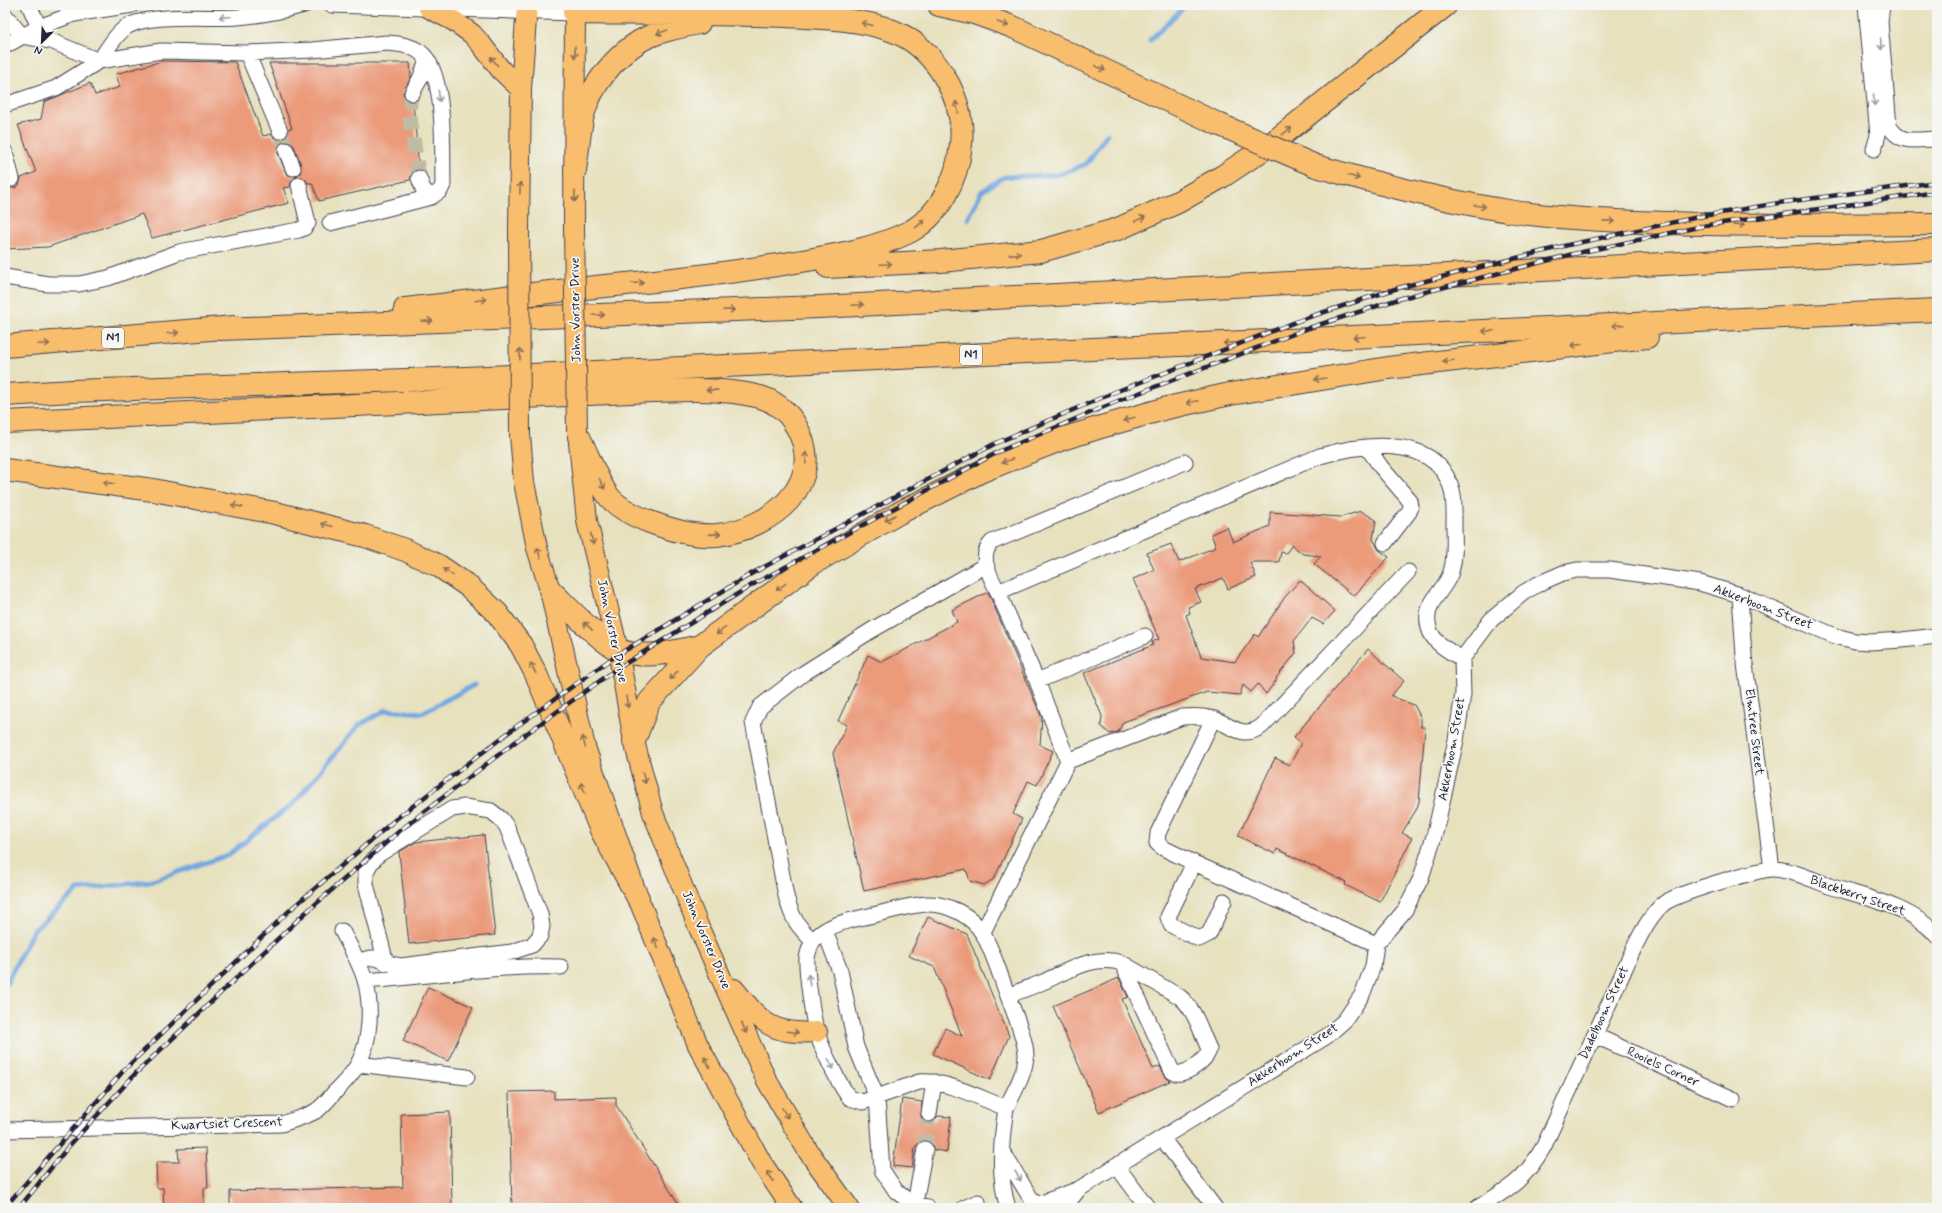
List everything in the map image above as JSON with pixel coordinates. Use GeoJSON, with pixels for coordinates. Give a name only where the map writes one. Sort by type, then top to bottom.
{"type":"FeatureCollection","features":[{"type":"Feature","properties":{"kind":"highway"},"geometry":{"type":"LineString","coordinates":[[939,5],[974,13],[1013,27],[1218,124],[1316,166],[1375,183],[1457,203],[1602,221],[1728,225],[1937,224]]}},
{"type":"Feature","properties":{"kind":"highway"},"geometry":{"type":"LineString","coordinates":[[220,329],[749,271],[941,261],[1041,251],[1118,229],[1198,191],[1223,176],[1271,144],[1446,5]]}},
{"type":"Feature","properties":{"kind":"highway"},"geometry":{"type":"LineString","coordinates":[[575,9],[741,14],[856,22],[892,30],[907,37],[924,51],[945,78],[956,100],[962,140],[960,154],[954,173],[937,209],[910,232],[879,245],[749,271]]}},
{"type":"Feature","properties":{"kind":"highway"},"geometry":{"type":"LineString","coordinates":[[575,170],[583,115],[591,96],[604,75],[624,53],[640,41],[670,29],[741,14]]}},
{"type":"Feature","properties":{"kind":"highway","name":"N1"},"geometry":{"type":"LineString","coordinates":[[5,346],[220,329],[819,307],[1937,250]]}},
{"type":"Feature","properties":{"kind":"highway","name":"N1"},"geometry":{"type":"LineString","coordinates":[[5,395],[72,391],[465,378],[1937,310]]}},
{"type":"Feature","properties":{"kind":"highway"},"geometry":{"type":"LineString","coordinates":[[634,741],[649,702],[700,646],[812,564],[879,524],[948,487],[982,471],[1062,439],[1167,408],[1230,394],[1388,368],[1692,331],[1937,315]]}},
{"type":"Feature","properties":{"kind":"highway"},"geometry":{"type":"LineString","coordinates":[[5,422],[336,405],[720,390],[758,396],[779,407],[794,422],[804,444],[807,456],[802,479],[797,491],[791,500],[767,518],[745,528],[720,535],[695,534],[680,532],[650,522],[618,505],[606,492],[578,434]]}},
{"type":"Feature","properties":{"kind":"highway"},"geometry":{"type":"LineString","coordinates":[[5,470],[153,490],[275,513],[365,536],[404,550],[439,566],[468,586],[497,613],[521,645],[536,674],[601,830],[638,898]]}},
{"type":"Feature","properties":{"kind":"highway"},"geometry":{"type":"LineString","coordinates":[[550,590],[592,630],[618,650],[654,654],[700,646]]}},
{"type":"Feature","properties":{"kind":"main road"},"geometry":{"type":"LineString","coordinates":[[429,8],[454,21],[472,34],[501,70],[521,89]]}},
{"type":"Feature","properties":{"kind":"main road"},"geometry":{"type":"LineString","coordinates":[[527,8],[521,89],[519,227],[520,435],[524,482],[537,548],[550,590],[585,748],[638,898],[698,1045],[761,1162],[792,1208]]}},
{"type":"Feature","properties":{"kind":"main road","name":"John Vorster Drive"},"geometry":{"type":"LineString","coordinates":[[575,9],[574,227],[578,434],[587,521],[618,650],[634,741],[653,813],[700,928],[766,1079],[808,1151],[849,1208]]}},
{"type":"Feature","properties":{"kind":"main road"},"geometry":{"type":"LineString","coordinates":[[721,974],[748,1006],[768,1025],[790,1033],[817,1032]]}},
{"type":"Feature","properties":{"kind":"street"},"geometry":{"type":"LineString","coordinates":[[5,9],[13,5]]}},
{"type":"Feature","properties":{"kind":"street"},"geometry":{"type":"LineString","coordinates":[[29,5],[39,27],[51,41]]}},
{"type":"Feature","properties":{"kind":"street"},"geometry":{"type":"LineString","coordinates":[[5,46],[39,27],[74,14],[132,5]]}},
{"type":"Feature","properties":{"kind":"street"},"geometry":{"type":"LineString","coordinates":[[99,62],[124,29],[140,22],[189,17],[239,17],[280,12],[304,5]]}},
{"type":"Feature","properties":{"kind":"street"},"geometry":{"type":"LineString","coordinates":[[332,5],[429,8],[575,9]]}},
{"type":"Feature","properties":{"kind":"street"},"geometry":{"type":"LineString","coordinates":[[1866,5],[1878,135],[1874,149]]}},
{"type":"Feature","properties":{"kind":"street"},"geometry":{"type":"LineString","coordinates":[[1882,5],[1880,22],[1889,126],[1894,133],[1903,140],[1937,138]]}},
{"type":"Feature","properties":{"kind":"street"},"geometry":{"type":"LineString","coordinates":[[5,15],[22,36],[51,41],[99,62]]}},
{"type":"Feature","properties":{"kind":"street"},"geometry":{"type":"LineString","coordinates":[[5,105],[56,88],[99,62],[161,51],[247,53],[312,50],[387,43],[410,47],[421,52],[434,70],[437,79],[441,119],[443,185],[440,191],[431,197],[330,223]]}},
{"type":"Feature","properties":{"kind":"street"},"geometry":{"type":"LineString","coordinates":[[247,53],[280,131]]}},
{"type":"Feature","properties":{"kind":"street"},"geometry":{"type":"LineString","coordinates":[[412,93],[420,79],[427,60]]}},
{"type":"Feature","properties":{"kind":"street"},"geometry":{"type":"LineString","coordinates":[[286,150],[293,168]]}},
{"type":"Feature","properties":{"kind":"street"},"geometry":{"type":"LineString","coordinates":[[5,152],[12,179]]}},
{"type":"Feature","properties":{"kind":"street"},"geometry":{"type":"LineString","coordinates":[[419,178],[423,189],[431,197]]}},
{"type":"Feature","properties":{"kind":"street"},"geometry":{"type":"LineString","coordinates":[[5,277],[48,284],[85,283],[108,278],[179,252],[299,230],[304,228],[308,223],[299,185]]}},
{"type":"Feature","properties":{"kind":"street"},"geometry":{"type":"LineString","coordinates":[[1367,447],[1381,467],[1410,501],[1411,507],[1409,512],[1384,543]]}},
{"type":"Feature","properties":{"kind":"street"},"geometry":{"type":"LineString","coordinates":[[998,592],[1314,459],[1347,449],[1367,447],[1404,448],[1424,455],[1444,472],[1450,484],[1454,507],[1453,565],[1447,581],[1431,603],[1428,612],[1428,624],[1436,641],[1462,659]]}},
{"type":"Feature","properties":{"kind":"street"},"geometry":{"type":"LineString","coordinates":[[1068,761],[1037,681],[986,565],[985,555],[992,542],[1185,462]]}},
{"type":"Feature","properties":{"kind":"street"},"geometry":{"type":"LineString","coordinates":[[813,941],[798,927],[791,915],[786,896],[753,722],[755,716],[765,702],[804,673],[852,642],[986,565]]}},
{"type":"Feature","properties":{"kind":"street","name":"Akkerboom Street"},"geometry":{"type":"LineString","coordinates":[[1013,1208],[1023,1202],[1039,1205],[1078,1189],[1326,1036],[1338,1027],[1352,1011],[1362,995],[1373,966],[1376,944],[1409,905],[1421,878],[1435,833],[1460,715],[1463,694],[1462,659],[1491,620],[1500,611],[1538,584],[1563,573],[1577,570],[1610,570],[1669,577],[1700,583],[1740,595],[1835,636],[1855,641],[1902,640],[1937,636]]}},
{"type":"Feature","properties":{"kind":"street"},"geometry":{"type":"LineString","coordinates":[[983,932],[1068,761],[1182,717],[1194,716],[1213,719],[1248,733],[1254,732],[1262,726],[1408,572]]}},
{"type":"Feature","properties":{"kind":"street","name":"Elmtree Street"},"geometry":{"type":"LineString","coordinates":[[1740,595],[1744,656],[1772,869]]}},
{"type":"Feature","properties":{"kind":"street"},"geometry":{"type":"LineString","coordinates":[[1037,681],[1145,636]]}},
{"type":"Feature","properties":{"kind":"street"},"geometry":{"type":"LineString","coordinates":[[1213,719],[1157,839],[1157,843],[1163,848],[1194,863],[1376,944]]}},
{"type":"Feature","properties":{"kind":"street"},"geometry":{"type":"LineString","coordinates":[[358,962],[372,957],[377,957],[386,962],[401,966],[512,952],[532,945],[540,936],[542,926],[540,914],[507,827],[501,819],[491,811],[465,807],[452,809],[390,846],[379,854],[370,864],[366,872],[366,884],[386,962]]}},
{"type":"Feature","properties":{"kind":"street"},"geometry":{"type":"LineString","coordinates":[[1194,863],[1168,917],[1171,926],[1199,938],[1204,938],[1209,934],[1224,901]]}},
{"type":"Feature","properties":{"kind":"street","name":"Blackberry Street"},"geometry":{"type":"LineString","coordinates":[[1772,869],[1801,876],[1905,911],[1924,922],[1937,936]]}},
{"type":"Feature","properties":{"kind":"street","name":"Dadelboom Street"},"geometry":{"type":"LineString","coordinates":[[1477,1208],[1521,1179],[1536,1160],[1544,1146],[1628,961],[1651,918],[1663,904],[1669,900],[1707,886],[1772,869]]}},
{"type":"Feature","properties":{"kind":"street"},"geometry":{"type":"LineString","coordinates":[[1006,1108],[934,1082],[919,1082],[877,1098],[859,1101],[847,1094],[823,1048],[817,1032],[807,960],[813,941],[825,931],[836,925],[925,904],[939,904],[951,908],[965,916],[983,932],[1008,996],[1025,1046],[1026,1055],[1018,1085],[1006,1108],[1002,1134],[1002,1179],[1008,1208]]}},
{"type":"Feature","properties":{"kind":"street","name":"Kwartsiet Crescent"},"geometry":{"type":"LineString","coordinates":[[5,1130],[282,1124],[298,1119],[317,1110],[344,1083],[358,1064],[364,1049],[368,1024],[368,1005],[365,981],[358,962],[342,931]]}},
{"type":"Feature","properties":{"kind":"street"},"geometry":{"type":"LineString","coordinates":[[825,931],[840,971],[856,1047],[877,1098],[882,1170],[896,1191],[906,1199],[921,1205],[925,1149]]}},
{"type":"Feature","properties":{"kind":"street"},"geometry":{"type":"LineString","coordinates":[[1008,996],[1076,966],[1101,960],[1111,960],[1122,963],[1187,1002],[1209,1050],[1206,1058],[1182,1074],[1176,1074],[1172,1071],[1122,963]]}},
{"type":"Feature","properties":{"kind":"street"},"geometry":{"type":"LineString","coordinates":[[365,981],[414,978],[505,967],[561,967]]}},
{"type":"Feature","properties":{"kind":"street","name":"Rooiels Corner"},"geometry":{"type":"LineString","coordinates":[[1594,1035],[1733,1099]]}},
{"type":"Feature","properties":{"kind":"street"},"geometry":{"type":"LineString","coordinates":[[358,1064],[468,1077]]}},
{"type":"Feature","properties":{"kind":"street"},"geometry":{"type":"LineString","coordinates":[[929,1114],[934,1082]]}},
{"type":"Feature","properties":{"kind":"street"},"geometry":{"type":"LineString","coordinates":[[1162,1138],[1215,1208]]}},
{"type":"Feature","properties":{"kind":"street"},"geometry":{"type":"LineString","coordinates":[[1002,1151],[1039,1205]]}},
{"type":"Feature","properties":{"kind":"street"},"geometry":{"type":"LineString","coordinates":[[1116,1166],[1148,1208]]}},
{"type":"Feature","properties":{"kind":"street","name":"Akkerboom Street"},"geometry":{"type":"LineString","coordinates":[[1064,1208],[1078,1189]]}},
{"type":"Feature","properties":{"kind":"street"},"geometry":{"type":"LineString","coordinates":[[964,1208],[978,1202]]}},
{"type":"Feature","properties":{"kind":"building"},"geometry":{"type":"Polygon","coordinates":[[[162,61],[235,62],[263,136],[271,134],[274,138],[279,140],[287,137],[288,129],[292,128],[269,63],[410,63],[411,77],[403,93],[407,101],[413,102],[419,169],[412,173],[410,180],[319,201],[312,183],[308,183],[305,179],[297,176],[291,182],[290,187],[283,188],[289,203],[152,238],[142,214],[48,247],[5,249],[5,184],[9,188],[15,188],[19,185],[21,178],[36,172],[18,125],[41,119],[44,102],[90,83],[95,95],[120,87],[116,74],[162,61]],[[288,141],[279,144],[278,153],[287,175],[296,176],[300,173],[301,165],[294,146],[288,141]]]}},
{"type":"Feature","properties":{"kind":"building"},"geometry":{"type":"Polygon","coordinates":[[[1361,511],[1376,520],[1373,539],[1379,550],[1389,557],[1354,596],[1314,564],[1321,556],[1303,554],[1292,545],[1286,553],[1281,552],[1279,562],[1250,562],[1256,577],[1228,589],[1223,578],[1195,589],[1201,602],[1188,607],[1190,613],[1186,615],[1201,657],[1235,662],[1255,634],[1258,637],[1285,597],[1300,580],[1335,611],[1323,624],[1312,618],[1294,641],[1296,653],[1276,678],[1277,679],[1266,694],[1258,684],[1251,692],[1243,685],[1240,695],[1207,692],[1123,722],[1118,732],[1110,734],[1101,726],[1102,716],[1084,673],[1153,645],[1152,642],[1159,639],[1133,579],[1154,570],[1147,553],[1171,544],[1179,562],[1216,547],[1211,534],[1227,527],[1233,542],[1270,526],[1270,512],[1341,517],[1361,511]]]}},
{"type":"Feature","properties":{"kind":"building"},"geometry":{"type":"Polygon","coordinates":[[[988,592],[1042,718],[1040,745],[1053,751],[1037,785],[1028,781],[1013,814],[1022,819],[994,879],[984,885],[970,881],[966,869],[864,891],[833,753],[847,725],[838,721],[868,655],[882,662],[957,622],[952,610],[988,592]]]}},
{"type":"Feature","properties":{"kind":"building"},"geometry":{"type":"Polygon","coordinates":[[[1368,649],[1404,681],[1391,696],[1414,705],[1421,718],[1421,727],[1425,727],[1419,802],[1416,810],[1402,833],[1412,838],[1380,902],[1345,885],[1346,882],[1277,849],[1275,854],[1238,836],[1275,758],[1290,765],[1301,743],[1294,737],[1368,649]]]}},
{"type":"Feature","properties":{"kind":"building"},"geometry":{"type":"Polygon","coordinates":[[[484,835],[495,935],[409,944],[399,852],[416,842],[484,835]]]}},
{"type":"Feature","properties":{"kind":"building"},"geometry":{"type":"Polygon","coordinates":[[[928,917],[967,934],[1009,1036],[990,1080],[933,1054],[945,1028],[962,1036],[934,967],[909,956],[928,917]]]}},
{"type":"Feature","properties":{"kind":"building"},"geometry":{"type":"Polygon","coordinates":[[[1119,978],[1128,997],[1122,999],[1153,1069],[1160,1066],[1164,1075],[1170,1081],[1099,1112],[1053,1006],[1119,978]]]}},
{"type":"Feature","properties":{"kind":"building"},"geometry":{"type":"Polygon","coordinates":[[[428,987],[473,1007],[448,1061],[403,1041],[428,987]]]}},
{"type":"Feature","properties":{"kind":"building"},"geometry":{"type":"Polygon","coordinates":[[[554,1091],[554,1099],[616,1097],[616,1105],[681,1208],[512,1208],[509,1092],[554,1091]]]}},
{"type":"Feature","properties":{"kind":"building"},"geometry":{"type":"Polygon","coordinates":[[[902,1099],[922,1102],[921,1117],[927,1123],[933,1122],[938,1116],[951,1117],[947,1152],[934,1150],[931,1142],[922,1141],[915,1147],[912,1168],[893,1166],[902,1099]]]}},
{"type":"Feature","properties":{"kind":"building"},"geometry":{"type":"Polygon","coordinates":[[[450,1112],[452,1208],[230,1208],[230,1191],[403,1187],[401,1114],[450,1112]]]}},
{"type":"Feature","properties":{"kind":"building"},"geometry":{"type":"Polygon","coordinates":[[[206,1148],[208,1188],[204,1188],[204,1208],[164,1208],[163,1188],[157,1188],[156,1162],[179,1162],[178,1149],[206,1148]]]}},
{"type":"Feature","properties":{"kind":"waterway"},"geometry":{"type":"LineString","coordinates":[[1150,40],[1186,5]]}},
{"type":"Feature","properties":{"kind":"waterway"},"geometry":{"type":"LineString","coordinates":[[968,219],[981,192],[1004,177],[1058,175],[1086,164],[1107,134]]}},
{"type":"Feature","properties":{"kind":"waterway"},"geometry":{"type":"LineString","coordinates":[[5,986],[33,931],[78,890],[152,881],[228,855],[294,803],[359,725],[386,710],[422,713],[474,685]]}},
{"type":"Feature","properties":{"kind":"tunnel"},"geometry":{"type":"LineString","coordinates":[[412,93],[409,110],[419,178]]}},
{"type":"Feature","properties":{"kind":"tunnel"},"geometry":{"type":"LineString","coordinates":[[280,131],[286,150]]}},
{"type":"Feature","properties":{"kind":"tunnel"},"geometry":{"type":"LineString","coordinates":[[925,1149],[929,1114]]}},
{"type":"Feature","properties":{"kind":"railway"},"geometry":{"type":"LineString","coordinates":[[5,1207],[125,1069],[291,909],[396,819],[517,726],[611,659],[751,574],[996,443],[1115,392],[1306,318],[1398,288],[1568,245],[1703,216],[1785,202],[1937,182]]}},
{"type":"Feature","properties":{"kind":"railway"},"geometry":{"type":"LineString","coordinates":[[19,1208],[68,1147],[135,1074],[303,915],[403,828],[523,736],[615,670],[752,585],[1000,451],[1118,401],[1309,328],[1402,298],[1573,254],[1708,225],[1937,192]]}}]}
